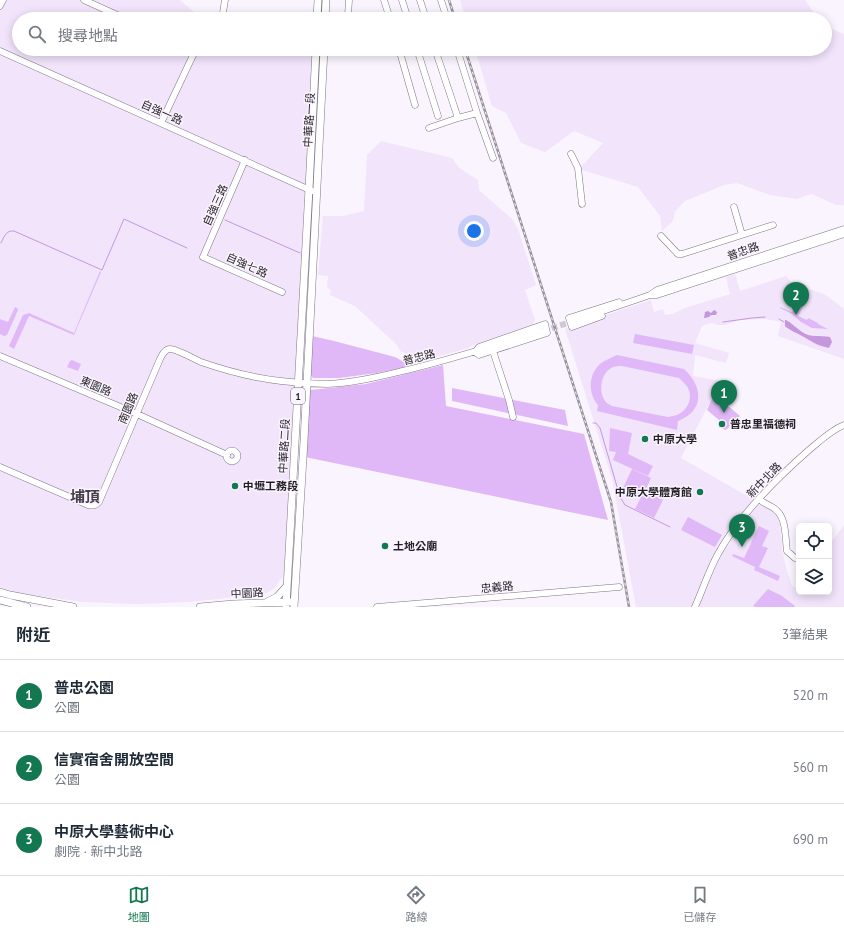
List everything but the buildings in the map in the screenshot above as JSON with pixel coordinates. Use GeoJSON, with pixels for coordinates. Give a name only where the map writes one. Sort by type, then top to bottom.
{"type":"FeatureCollection","features":[{"type":"Feature","properties":{"kind":"main road"},"geometry":{"type":"LineString","coordinates":[[317,12],[318,0]]}},
{"type":"Feature","properties":{"kind":"main road"},"geometry":{"type":"LineString","coordinates":[[325,12],[326,0]]}},
{"type":"Feature","properties":{"kind":"main road","name":"中華路一段"},"geometry":{"type":"LineString","coordinates":[[313,191],[316,56]]}},
{"type":"Feature","properties":{"kind":"main road","name":"中華路一段"},"geometry":{"type":"LineString","coordinates":[[313,191],[323,56]]}},
{"type":"Feature","properties":{"kind":"main road","name":"中華路二段"},"geometry":{"type":"LineString","coordinates":[[290,604],[288,586],[298,383],[313,191]]}},
{"type":"Feature","properties":{"kind":"main road","name":"中華路二段"},"geometry":{"type":"LineString","coordinates":[[290,604],[307,384],[313,191]]}},
{"type":"Feature","properties":{"kind":"main road"},"geometry":{"type":"LineString","coordinates":[[264,603],[277,597],[288,586]]}},
{"type":"Feature","properties":{"kind":"main road"},"geometry":{"type":"LineString","coordinates":[[0,592],[73,607]]}},
{"type":"Feature","properties":{"kind":"main road"},"geometry":{"type":"LineString","coordinates":[[0,600],[9,605],[28,607]]}},
{"type":"Feature","properties":{"kind":"main road","name":"中園路"},"geometry":{"type":"LineString","coordinates":[[200,607],[233,604],[290,604]]}},
{"type":"Feature","properties":{"kind":"street"},"geometry":{"type":"LineString","coordinates":[[0,6],[3,0]]}},
{"type":"Feature","properties":{"kind":"street"},"geometry":{"type":"LineString","coordinates":[[84,0],[111,12]]}},
{"type":"Feature","properties":{"kind":"street"},"geometry":{"type":"LineString","coordinates":[[223,12],[225,0]]}},
{"type":"Feature","properties":{"kind":"street"},"geometry":{"type":"LineString","coordinates":[[348,12],[349,0]]}},
{"type":"Feature","properties":{"kind":"street"},"geometry":{"type":"LineString","coordinates":[[384,0],[388,12]]}},
{"type":"Feature","properties":{"kind":"street"},"geometry":{"type":"LineString","coordinates":[[402,0],[406,12]]}},
{"type":"Feature","properties":{"kind":"street"},"geometry":{"type":"LineString","coordinates":[[420,0],[424,12]]}},
{"type":"Feature","properties":{"kind":"street"},"geometry":{"type":"LineString","coordinates":[[441,0],[445,12]]}},
{"type":"Feature","properties":{"kind":"street","name":"自強一路"},"geometry":{"type":"LineString","coordinates":[[0,50],[12,55]]}},
{"type":"Feature","properties":{"kind":"street","name":"自強一路"},"geometry":{"type":"LineString","coordinates":[[13,56],[313,191]]}},
{"type":"Feature","properties":{"kind":"street"},"geometry":{"type":"LineString","coordinates":[[161,123],[193,56]]}},
{"type":"Feature","properties":{"kind":"street"},"geometry":{"type":"LineString","coordinates":[[401,56],[415,105]]}},
{"type":"Feature","properties":{"kind":"street"},"geometry":{"type":"LineString","coordinates":[[419,56],[438,116]]}},
{"type":"Feature","properties":{"kind":"street"},"geometry":{"type":"LineString","coordinates":[[437,56],[458,118]]}},
{"type":"Feature","properties":{"kind":"street"},"geometry":{"type":"LineString","coordinates":[[459,56],[493,158]]}},
{"type":"Feature","properties":{"kind":"street"},"geometry":{"type":"LineString","coordinates":[[429,128],[477,113]]}},
{"type":"Feature","properties":{"kind":"street"},"geometry":{"type":"LineString","coordinates":[[571,154],[578,168],[582,204]]}},
{"type":"Feature","properties":{"kind":"street","name":"自強三路"},"geometry":{"type":"LineString","coordinates":[[203,257],[245,160]]}},
{"type":"Feature","properties":{"kind":"street"},"geometry":{"type":"LineString","coordinates":[[734,206],[742,235]]}},
{"type":"Feature","properties":{"kind":"street"},"geometry":{"type":"LineString","coordinates":[[661,236],[678,254],[682,254],[774,225]]}},
{"type":"Feature","properties":{"kind":"street","name":"普忠路"},"geometry":{"type":"LineString","coordinates":[[574,321],[844,229]]}},
{"type":"Feature","properties":{"kind":"street","name":"普忠路"},"geometry":{"type":"LineString","coordinates":[[655,293],[844,234]]}},
{"type":"Feature","properties":{"kind":"street","name":"自強七路"},"geometry":{"type":"LineString","coordinates":[[203,257],[282,292]]}},
{"type":"Feature","properties":{"kind":"street"},"geometry":{"type":"LineString","coordinates":[[655,293],[572,327],[569,318],[655,293]]}},
{"type":"Feature","properties":{"kind":"street"},"geometry":{"type":"LineString","coordinates":[[545,324],[547,333],[493,351],[479,355],[475,352],[479,347],[545,324]]}},
{"type":"Feature","properties":{"kind":"street","name":"普忠路"},"geometry":{"type":"LineString","coordinates":[[298,383],[328,384],[381,376],[475,352],[542,331]]}},
{"type":"Feature","properties":{"kind":"street","name":"南園路"},"geometry":{"type":"LineString","coordinates":[[0,467],[88,505],[94,506],[99,502],[162,355],[169,349],[233,372],[298,383]]}},
{"type":"Feature","properties":{"kind":"street"},"geometry":{"type":"LineString","coordinates":[[493,351],[513,417]]}},
{"type":"Feature","properties":{"kind":"street","name":"東園路"},"geometry":{"type":"LineString","coordinates":[[0,356],[137,414],[227,455]]}},
{"type":"Feature","properties":{"kind":"street","name":"新中北路"},"geometry":{"type":"LineString","coordinates":[[695,607],[718,554],[732,532],[749,510],[780,476],[798,459],[829,433],[844,425]]}},
{"type":"Feature","properties":{"kind":"street"},"geometry":{"type":"LineString","coordinates":[[759,499],[763,503],[775,508],[781,515],[784,524],[787,551],[795,558]]}},
{"type":"Feature","properties":{"kind":"street","name":"忠義路"},"geometry":{"type":"LineString","coordinates":[[377,607],[619,587]]}},
{"type":"Feature","properties":{"kind":"street"},"geometry":{"type":"LineString","coordinates":[[9,605],[10,595]]}},
{"type":"Feature","properties":{"kind":"street"},"geometry":{"type":"LineString","coordinates":[[28,607],[30,599]]}},
{"type":"Feature","properties":{"kind":"shaded area"},"geometry":{"type":"Polygon","coordinates":[[[0,0],[180,0],[194,12],[12,12],[12,56],[313,56],[284,575],[273,589],[264,594],[190,602],[138,604],[83,602],[18,593],[0,587],[0,0]]]}},
{"type":"Feature","properties":{"kind":"shaded area"},"geometry":{"type":"Polygon","coordinates":[[[460,0],[805,0],[813,12],[464,12],[460,0]]]}},
{"type":"Feature","properties":{"kind":"shaded area"},"geometry":{"type":"Polygon","coordinates":[[[832,29],[844,34],[844,205],[836,205],[812,194],[797,199],[770,195],[737,183],[724,185],[685,201],[675,211],[673,221],[662,231],[660,216],[638,187],[579,169],[603,143],[574,131],[545,152],[521,143],[506,113],[492,106],[477,56],[832,56],[832,29]]]}},
{"type":"Feature","properties":{"kind":"shaded area"},"geometry":{"type":"Polygon","coordinates":[[[381,141],[452,158],[458,167],[478,180],[479,190],[512,219],[518,229],[536,285],[525,290],[535,320],[533,325],[473,345],[469,348],[421,361],[400,351],[397,345],[355,306],[330,295],[331,291],[327,287],[328,276],[318,275],[323,216],[343,216],[364,211],[367,155],[381,141]]]}},
{"type":"Feature","properties":{"kind":"shaded area"},"geometry":{"type":"Polygon","coordinates":[[[100,271],[101,272],[74,335],[29,316],[14,349],[9,346],[23,315],[29,313],[74,333],[100,271]]]}},
{"type":"Feature","properties":{"kind":"shaded area","name":"中原大學"},"geometry":{"type":"Polygon","coordinates":[[[735,274],[740,291],[786,276],[791,282],[826,295],[844,309],[844,359],[778,336],[781,322],[766,319],[740,320],[725,325],[711,323],[702,326],[695,343],[729,353],[726,363],[695,355],[693,376],[721,381],[681,458],[754,500],[721,545],[693,607],[636,607],[612,479],[565,329],[651,300],[654,312],[663,309],[665,315],[672,314],[685,308],[730,294],[726,277],[735,274]]]}},
{"type":"Feature","properties":{"kind":"shaded area"},"geometry":{"type":"Polygon","coordinates":[[[797,303],[803,306],[798,316],[807,320],[808,318],[828,329],[812,328],[801,322],[792,314],[780,308],[792,312],[797,303]]]}},
{"type":"Feature","properties":{"kind":"shaded area"},"geometry":{"type":"Polygon","coordinates":[[[15,307],[18,310],[7,335],[4,336],[0,334],[0,319],[8,322],[15,307]]]}},
{"type":"Feature","properties":{"kind":"shaded area"},"geometry":{"type":"Polygon","coordinates":[[[714,310],[717,312],[716,315],[711,315],[704,318],[705,312],[708,311],[711,313],[714,310]]]}},
{"type":"Feature","properties":{"kind":"shaded area"},"geometry":{"type":"Polygon","coordinates":[[[785,320],[805,334],[830,337],[832,342],[829,348],[821,346],[789,329],[785,326],[785,320]]]}},
{"type":"Feature","properties":{"kind":"shaded area"},"geometry":{"type":"Polygon","coordinates":[[[635,334],[694,345],[692,354],[633,343],[635,334]]]}},
{"type":"Feature","properties":{"kind":"shaded area"},"geometry":{"type":"Polygon","coordinates":[[[312,336],[395,357],[411,366],[377,373],[339,378],[313,378],[311,375],[312,336]]]}},
{"type":"Feature","properties":{"kind":"shaded area"},"geometry":{"type":"Polygon","coordinates":[[[617,355],[684,369],[690,376],[698,390],[697,405],[687,417],[678,421],[677,430],[597,411],[598,405],[592,396],[591,379],[596,368],[600,364],[617,355]],[[616,366],[611,368],[604,376],[601,390],[604,399],[612,406],[668,417],[675,416],[687,407],[690,400],[688,388],[679,378],[616,366]]]}},
{"type":"Feature","properties":{"kind":"shaded area"},"geometry":{"type":"Polygon","coordinates":[[[72,360],[81,364],[78,371],[67,367],[72,360]]]}},
{"type":"Feature","properties":{"kind":"shaded area"},"geometry":{"type":"Polygon","coordinates":[[[443,365],[446,406],[584,434],[608,520],[305,457],[309,391],[366,384],[443,365]]]}},
{"type":"Feature","properties":{"kind":"shaded area"},"geometry":{"type":"Polygon","coordinates":[[[452,388],[565,410],[568,426],[452,401],[452,388]]]}},
{"type":"Feature","properties":{"kind":"shaded area"},"geometry":{"type":"Polygon","coordinates":[[[714,394],[740,416],[726,430],[718,427],[719,420],[707,410],[714,394]]]}},
{"type":"Feature","properties":{"kind":"shaded area"},"geometry":{"type":"Polygon","coordinates":[[[610,428],[632,433],[628,454],[653,466],[648,476],[613,460],[616,452],[609,451],[610,428]]]}},
{"type":"Feature","properties":{"kind":"shaded area"},"geometry":{"type":"Polygon","coordinates":[[[632,469],[651,478],[645,491],[663,500],[654,518],[635,509],[641,497],[623,488],[632,469]]]}},
{"type":"Feature","properties":{"kind":"shaded area"},"geometry":{"type":"Polygon","coordinates":[[[758,505],[762,505],[771,509],[778,516],[782,550],[792,586],[796,588],[796,595],[832,595],[832,541],[844,525],[844,607],[698,607],[724,551],[758,505]]]}},
{"type":"Feature","properties":{"kind":"shaded area"},"geometry":{"type":"Polygon","coordinates":[[[688,517],[722,535],[715,547],[681,530],[688,517]]]}},
{"type":"Feature","properties":{"kind":"shaded area"},"geometry":{"type":"Polygon","coordinates":[[[759,526],[769,531],[762,546],[768,548],[759,567],[780,576],[778,581],[754,570],[755,567],[732,556],[733,554],[744,558],[759,526]]]}},
{"type":"Feature","properties":{"kind":"shaded area"},"geometry":{"type":"Polygon","coordinates":[[[768,589],[782,596],[795,606],[753,606],[768,589]]]}},
{"type":"Feature","properties":{"kind":"waterway"},"geometry":{"type":"LineString","coordinates":[[1,243],[7,233],[14,231],[102,270],[124,219],[187,248]]}},
{"type":"Feature","properties":{"kind":"waterway"},"geometry":{"type":"LineString","coordinates":[[225,220],[300,253]]}},
{"type":"Feature","properties":{"kind":"waterway"},"geometry":{"type":"LineString","coordinates":[[723,322],[765,317]]}},
{"type":"Feature","properties":{"kind":"waterway"},"geometry":{"type":"LineString","coordinates":[[779,319],[784,322]]}},
{"type":"Feature","properties":{"kind":"waterway"},"geometry":{"type":"LineString","coordinates":[[593,423],[596,423],[600,428],[620,497],[625,505],[670,527]]}},
{"type":"Feature","properties":{"kind":"tunnel"},"geometry":{"type":"LineString","coordinates":[[543,331],[574,321]]}},
{"type":"Feature","properties":{"kind":"railway"},"geometry":{"type":"LineString","coordinates":[[449,0],[453,12]]}},
{"type":"Feature","properties":{"kind":"railway"},"geometry":{"type":"LineString","coordinates":[[467,56],[611,502],[629,607]]}},
{"type":"Feature","properties":{"kind":"place","name":"信實宿舍開放空間"},"geometry":{"type":"Point","coordinates":[796,315]}},
{"type":"Feature","properties":{"kind":"place","name":"普忠公園"},"geometry":{"type":"Point","coordinates":[724,413]}},
{"type":"Feature","properties":{"kind":"place","name":"普忠里福德祠"},"geometry":{"type":"Point","coordinates":[722,424]}},
{"type":"Feature","properties":{"kind":"place","name":"中原大學"},"geometry":{"type":"Point","coordinates":[645,439]}},
{"type":"Feature","properties":{"kind":"place","name":"中壢工務段"},"geometry":{"type":"Point","coordinates":[235,486]}},
{"type":"Feature","properties":{"kind":"place","name":"中原大學體育館"},"geometry":{"type":"Point","coordinates":[700,492]}},
{"type":"Feature","properties":{"kind":"place","name":"土地公廟"},"geometry":{"type":"Point","coordinates":[385,546]}},
{"type":"Feature","properties":{"kind":"place","name":"中原大學藝術中心"},"geometry":{"type":"Point","coordinates":[742,547]}},
{"type":"Feature","properties":{"kind":"district","name":"埔頂"},"geometry":{"type":"Point","coordinates":[85,496]}}]}
